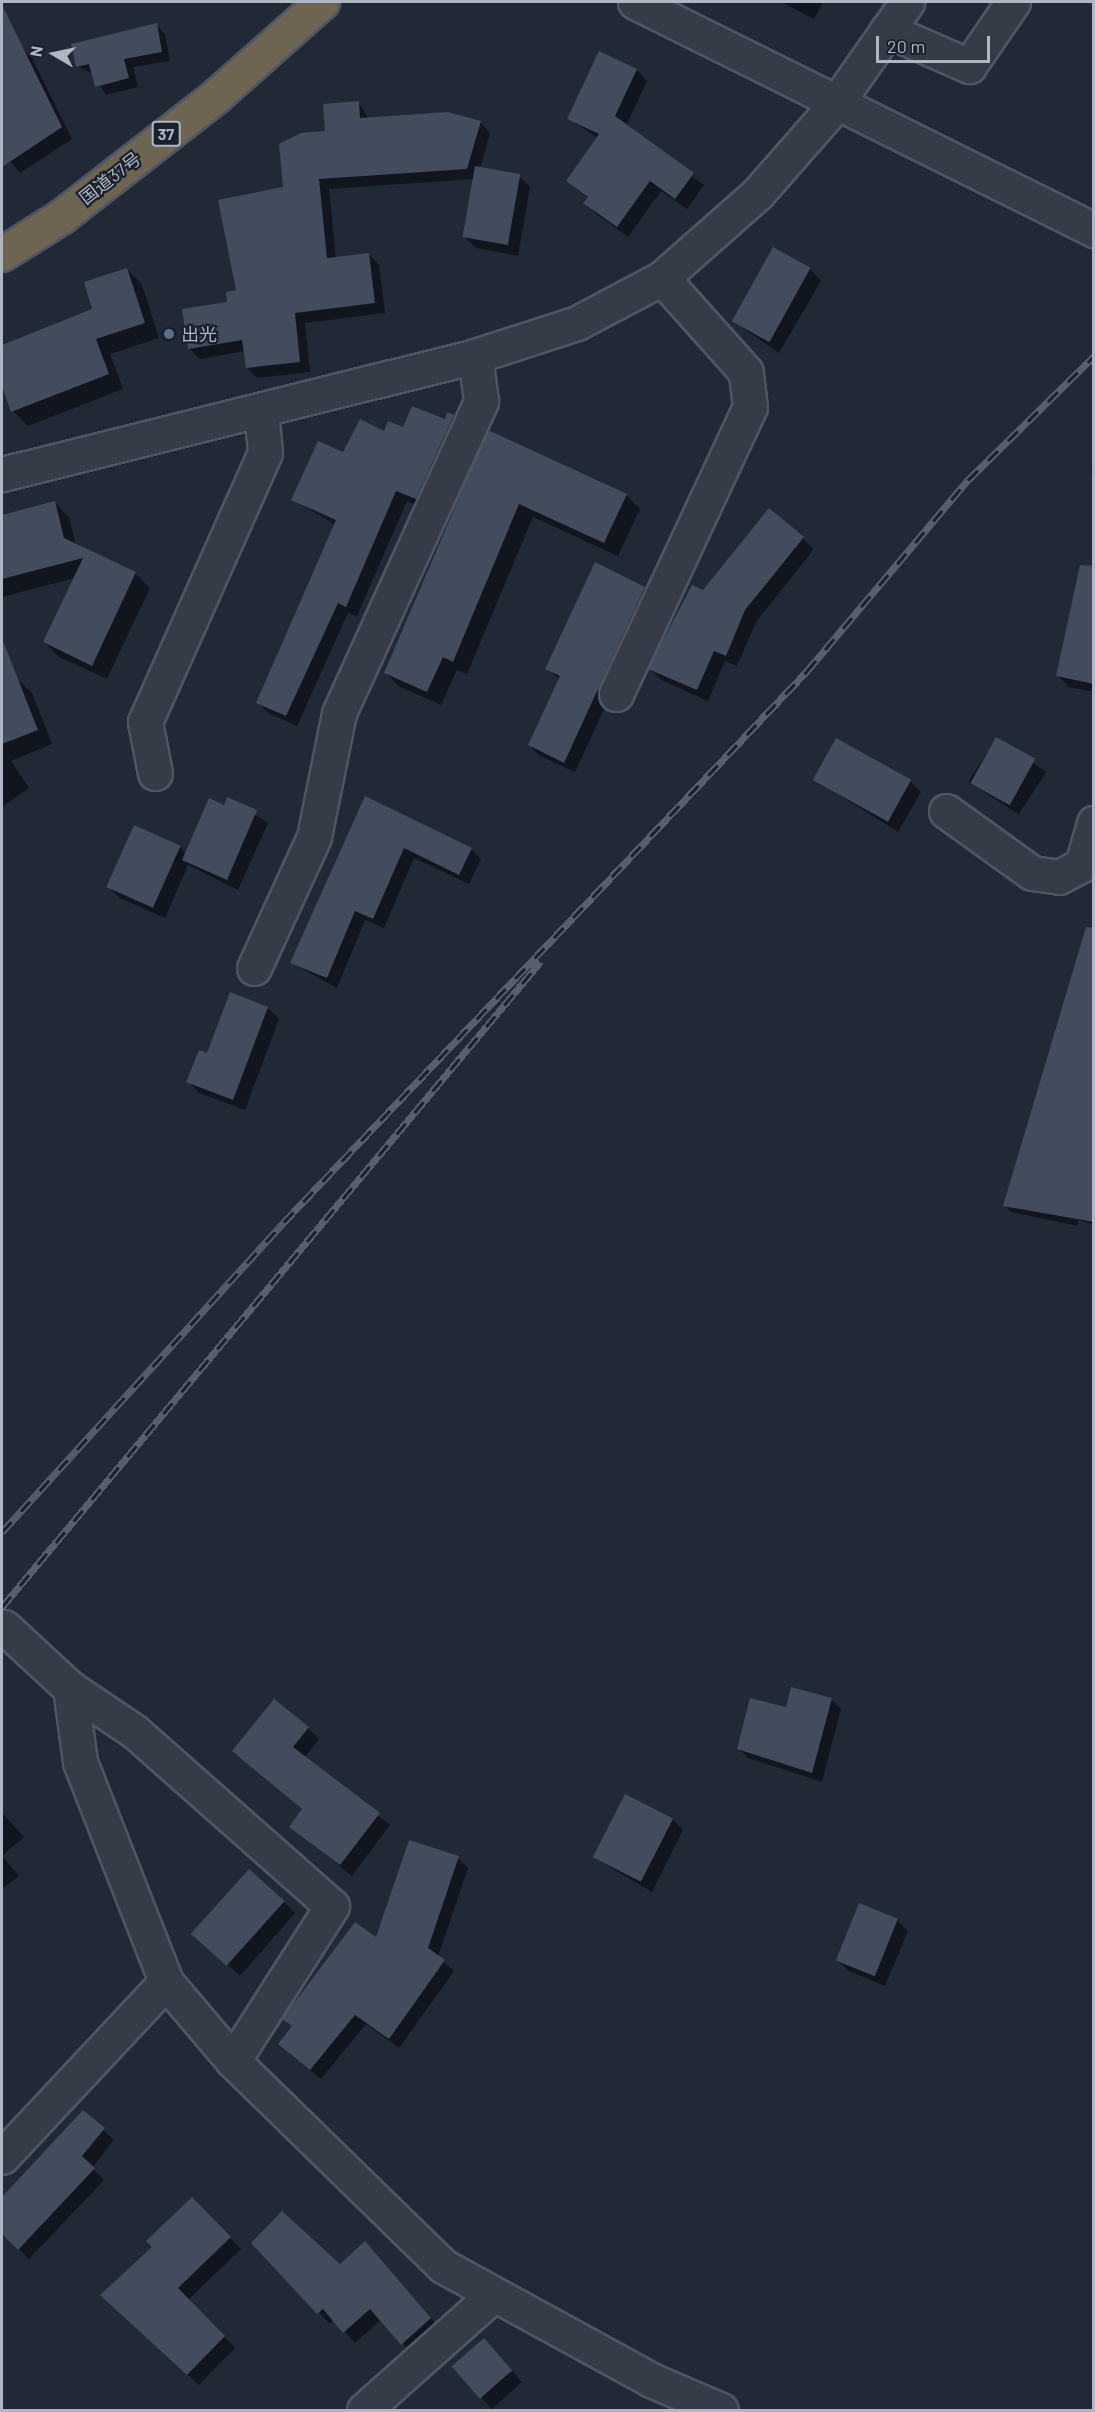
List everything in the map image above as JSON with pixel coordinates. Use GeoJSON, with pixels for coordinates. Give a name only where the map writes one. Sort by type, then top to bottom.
{"type":"FeatureCollection","features":[{"type":"Feature","properties":{"kind":"highway","name":"国道37号"},"geometry":{"type":"LineString","coordinates":[[2,254],[62,216],[216,96],[322,2]]}},
{"type":"Feature","properties":{"kind":"street"},"geometry":{"type":"LineString","coordinates":[[635,2],[836,105],[1094,230]]}},
{"type":"Feature","properties":{"kind":"street"},"geometry":{"type":"LineString","coordinates":[[2,474],[475,356],[577,323],[662,278],[758,193],[836,105],[907,2]]}},
{"type":"Feature","properties":{"kind":"street"},"geometry":{"type":"LineString","coordinates":[[887,30],[969,66],[1013,2]]}},
{"type":"Feature","properties":{"kind":"street"},"geometry":{"type":"LineString","coordinates":[[616,694],[750,406],[746,372],[662,278]]}},
{"type":"Feature","properties":{"kind":"street"},"geometry":{"type":"LineString","coordinates":[[254,968],[314,837],[339,713],[481,401],[475,356]]}},
{"type":"Feature","properties":{"kind":"street"},"geometry":{"type":"LineString","coordinates":[[155,773],[145,722],[265,452],[261,410]]}},
{"type":"Feature","properties":{"kind":"street"},"geometry":{"type":"LineString","coordinates":[[946,811],[1032,873],[1059,877],[1082,865],[1094,823]]}},
{"type":"Feature","properties":{"kind":"street"},"geometry":{"type":"LineString","coordinates":[[3,1627],[70,1688],[134,1731],[332,1906],[233,2061]]}},
{"type":"Feature","properties":{"kind":"street"},"geometry":{"type":"LineString","coordinates":[[70,1688],[80,1762],[166,1982],[233,2061],[443,2266],[651,2380],[721,2410]]}},
{"type":"Feature","properties":{"kind":"street"},"geometry":{"type":"LineString","coordinates":[[2,2157],[166,1982]]}},
{"type":"Feature","properties":{"kind":"street"},"geometry":{"type":"LineString","coordinates":[[364,2410],[494,2294]]}},
{"type":"Feature","properties":{"kind":"building"},"geometry":{"type":"Polygon","coordinates":[[[2,5],[62,127],[2,167],[2,5]]]}},
{"type":"Feature","properties":{"kind":"building"},"geometry":{"type":"Polygon","coordinates":[[[157,23],[162,52],[124,59],[129,78],[95,87],[89,64],[76,67],[71,44],[157,23]]]}},
{"type":"Feature","properties":{"kind":"building"},"geometry":{"type":"Polygon","coordinates":[[[599,51],[637,69],[615,116],[694,173],[675,199],[650,181],[617,227],[583,203],[588,197],[566,181],[599,134],[567,119],[599,51]]]}},
{"type":"Feature","properties":{"kind":"building"},"geometry":{"type":"Polygon","coordinates":[[[359,101],[360,118],[448,112],[481,121],[467,169],[319,179],[327,258],[369,253],[375,303],[295,313],[300,362],[246,368],[242,340],[188,349],[182,309],[227,302],[226,292],[236,290],[218,200],[283,187],[279,144],[301,133],[325,131],[323,104],[359,101]]]}},
{"type":"Feature","properties":{"kind":"building"},"geometry":{"type":"Polygon","coordinates":[[[475,166],[520,174],[508,245],[462,237],[475,166]]]}},
{"type":"Feature","properties":{"kind":"building"},"geometry":{"type":"Polygon","coordinates":[[[773,247],[811,268],[769,342],[732,321],[773,247]]]}},
{"type":"Feature","properties":{"kind":"building"},"geometry":{"type":"Polygon","coordinates":[[[127,268],[145,323],[96,339],[109,374],[11,412],[2,386],[2,345],[92,309],[84,282],[127,268]]]}},
{"type":"Feature","properties":{"kind":"building"},"geometry":{"type":"Polygon","coordinates":[[[412,406],[445,419],[447,412],[454,415],[416,499],[396,491],[346,607],[338,603],[286,716],[256,703],[336,520],[291,500],[318,441],[343,452],[360,419],[384,431],[388,421],[403,427],[412,406]]]}},
{"type":"Feature","properties":{"kind":"building"},"geometry":{"type":"Polygon","coordinates":[[[488,430],[627,494],[604,543],[519,504],[453,662],[443,657],[427,692],[384,673],[488,430]]]}},
{"type":"Feature","properties":{"kind":"building"},"geometry":{"type":"Polygon","coordinates":[[[55,501],[64,538],[136,572],[92,666],[43,642],[83,558],[2,579],[2,515],[55,501]]]}},
{"type":"Feature","properties":{"kind":"building"},"geometry":{"type":"Polygon","coordinates":[[[769,508],[804,537],[745,610],[726,656],[714,651],[697,690],[648,669],[692,585],[703,590],[769,508]]]}},
{"type":"Feature","properties":{"kind":"building"},"geometry":{"type":"Polygon","coordinates":[[[595,562],[645,587],[564,763],[528,745],[560,676],[545,669],[595,562]]]}},
{"type":"Feature","properties":{"kind":"building"},"geometry":{"type":"Polygon","coordinates":[[[1080,565],[1094,566],[1094,684],[1056,676],[1080,565]]]}},
{"type":"Feature","properties":{"kind":"building"},"geometry":{"type":"Polygon","coordinates":[[[2,642],[38,730],[2,744],[2,642]]]}},
{"type":"Feature","properties":{"kind":"building"},"geometry":{"type":"Polygon","coordinates":[[[996,737],[1035,759],[1010,805],[970,783],[996,737]]]}},
{"type":"Feature","properties":{"kind":"building"},"geometry":{"type":"Polygon","coordinates":[[[836,738],[911,780],[888,822],[813,780],[836,738]]]}},
{"type":"Feature","properties":{"kind":"building"},"geometry":{"type":"Polygon","coordinates":[[[365,796],[472,848],[459,875],[404,848],[373,919],[355,911],[327,978],[290,963],[365,796]]]}},
{"type":"Feature","properties":{"kind":"building"},"geometry":{"type":"Polygon","coordinates":[[[227,797],[257,810],[227,880],[182,860],[209,798],[224,805],[227,797]]]}},
{"type":"Feature","properties":{"kind":"building"},"geometry":{"type":"Polygon","coordinates":[[[134,825],[181,846],[153,908],[106,887],[134,825]]]}},
{"type":"Feature","properties":{"kind":"building"},"geometry":{"type":"Polygon","coordinates":[[[1086,927],[1094,928],[1094,1222],[1003,1206],[1086,927]]]}},
{"type":"Feature","properties":{"kind":"building"},"geometry":{"type":"Polygon","coordinates":[[[230,992],[268,1007],[233,1100],[186,1082],[199,1050],[207,1053],[230,992]]]}},
{"type":"Feature","properties":{"kind":"building"},"geometry":{"type":"Polygon","coordinates":[[[791,1687],[832,1698],[812,1773],[737,1749],[750,1698],[786,1707],[791,1687]]]}},
{"type":"Feature","properties":{"kind":"building"},"geometry":{"type":"Polygon","coordinates":[[[274,1699],[309,1727],[293,1747],[380,1813],[340,1865],[289,1827],[302,1809],[232,1751],[274,1699]]]}},
{"type":"Feature","properties":{"kind":"building"},"geometry":{"type":"Polygon","coordinates":[[[625,1794],[673,1819],[641,1882],[593,1857],[625,1794]]]}},
{"type":"Feature","properties":{"kind":"building"},"geometry":{"type":"Polygon","coordinates":[[[409,1840],[459,1856],[428,1948],[445,1960],[389,2039],[355,2015],[310,2070],[278,2044],[292,2026],[282,2019],[355,1922],[376,1937],[409,1840]]]}},
{"type":"Feature","properties":{"kind":"building"},"geometry":{"type":"Polygon","coordinates":[[[249,1869],[285,1901],[226,1966],[191,1934],[249,1869]]]}},
{"type":"Feature","properties":{"kind":"building"},"geometry":{"type":"Polygon","coordinates":[[[859,1903],[898,1919],[875,1976],[836,1960],[859,1903]]]}},
{"type":"Feature","properties":{"kind":"building"},"geometry":{"type":"Polygon","coordinates":[[[83,2110],[105,2128],[82,2156],[95,2168],[18,2250],[2,2234],[2,2197],[83,2110]]]}},
{"type":"Feature","properties":{"kind":"building"},"geometry":{"type":"Polygon","coordinates":[[[192,2197],[231,2237],[178,2288],[225,2336],[187,2375],[100,2295],[152,2247],[146,2241],[192,2197]]]}},
{"type":"Feature","properties":{"kind":"building"},"geometry":{"type":"Polygon","coordinates":[[[282,2211],[340,2264],[365,2241],[431,2318],[401,2345],[370,2309],[343,2333],[323,2309],[317,2314],[251,2243],[282,2211]]]}},
{"type":"Feature","properties":{"kind":"building"},"geometry":{"type":"Polygon","coordinates":[[[484,2338],[512,2370],[480,2399],[452,2366],[484,2338]]]}},
{"type":"Feature","properties":{"kind":"railway"},"geometry":{"type":"LineString","coordinates":[[2,1532],[284,1222],[807,671],[968,480],[1094,356]]}},
{"type":"Feature","properties":{"kind":"railway"},"geometry":{"type":"LineString","coordinates":[[2,1607],[541,961]]}},
{"type":"Feature","properties":{"kind":"place","name":"出光"},"geometry":{"type":"Point","coordinates":[169,334]}}]}
